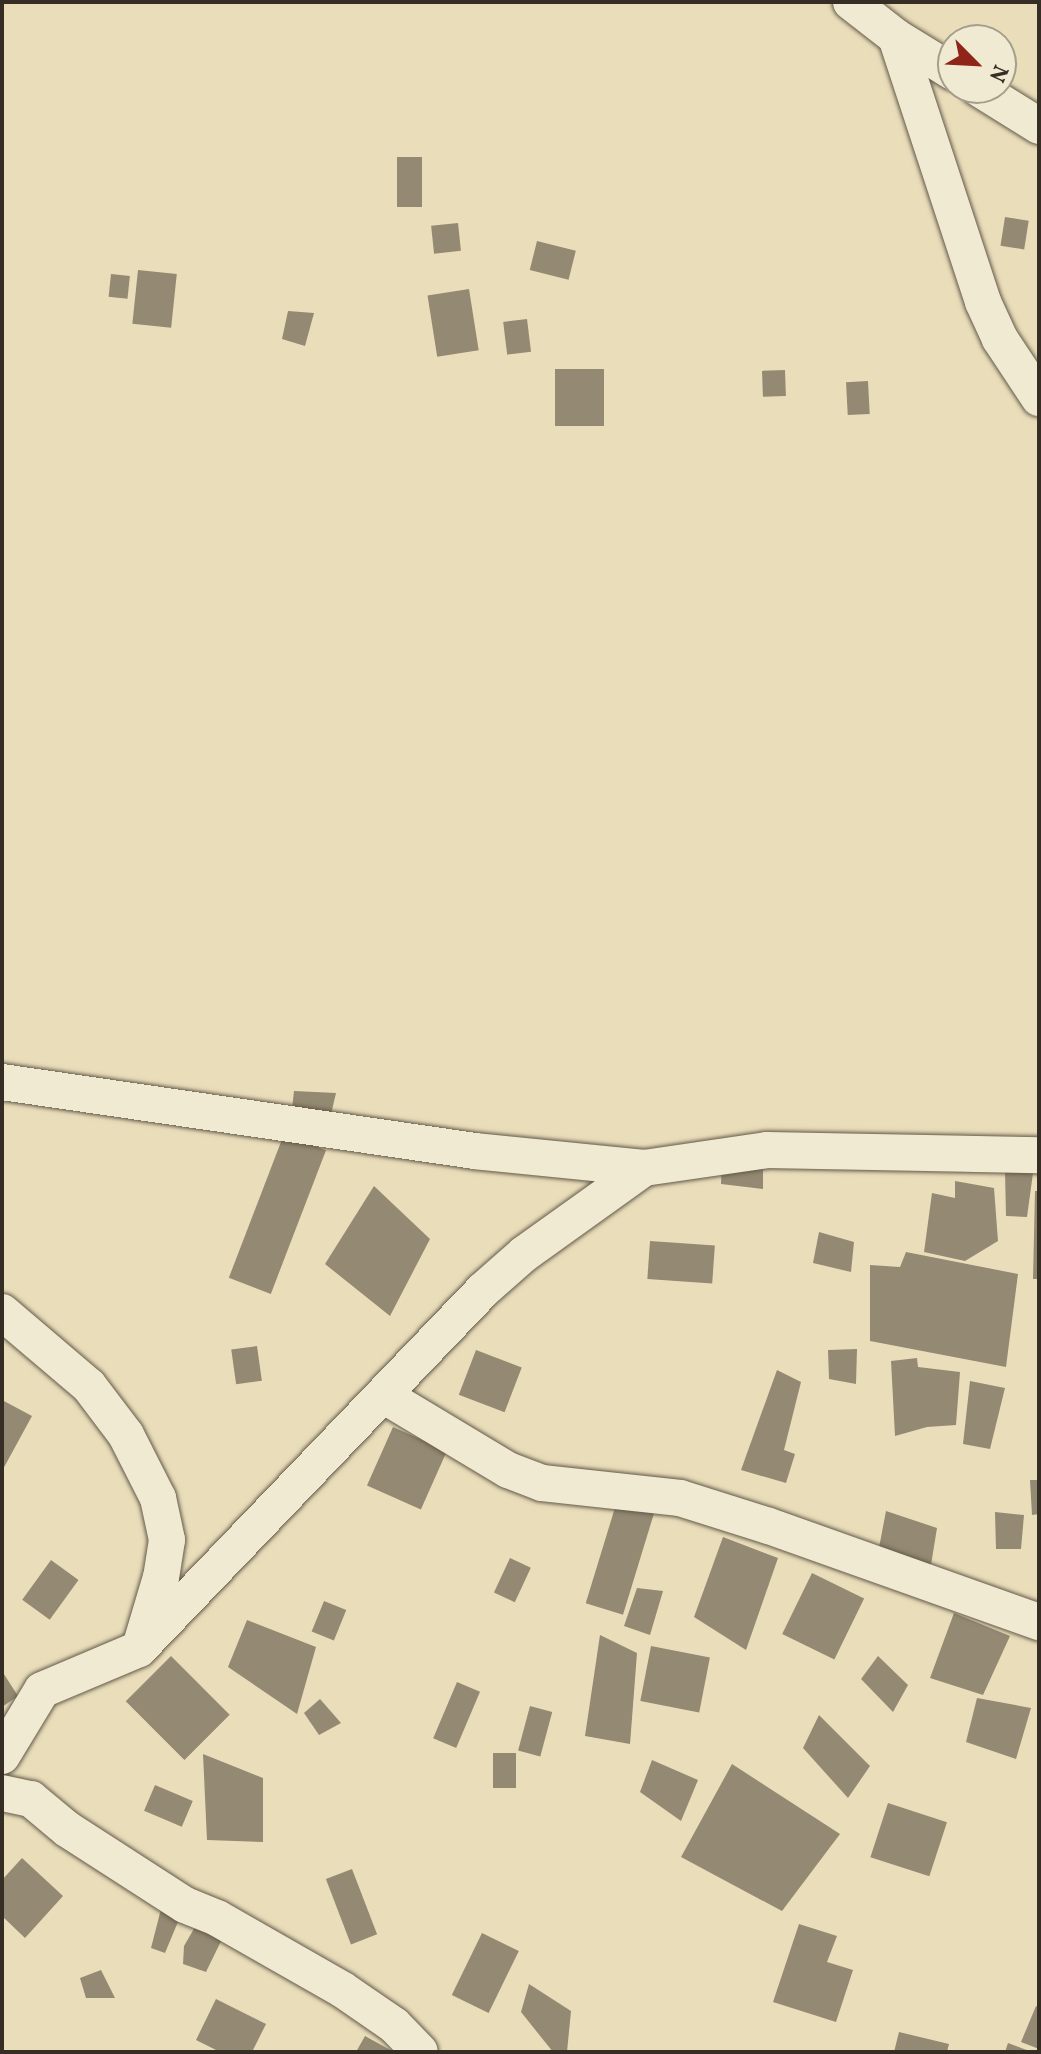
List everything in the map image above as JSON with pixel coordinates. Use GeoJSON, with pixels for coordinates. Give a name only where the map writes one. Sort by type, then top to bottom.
{"type":"FeatureCollection","features":[{"type":"Feature","properties":{"kind":"street"},"geometry":{"type":"LineString","coordinates":[[851,2],[896,37],[937,62]]}},
{"type":"Feature","properties":{"kind":"street"},"geometry":{"type":"LineString","coordinates":[[896,37],[983,302],[1000,339],[1039,398]]}},
{"type":"Feature","properties":{"kind":"street"},"geometry":{"type":"LineString","coordinates":[[1004,104],[1039,126]]}},
{"type":"Feature","properties":{"kind":"street"},"geometry":{"type":"LineString","coordinates":[[2,1082],[474,1151],[644,1168],[767,1150],[1039,1155]]}},
{"type":"Feature","properties":{"kind":"street"},"geometry":{"type":"LineString","coordinates":[[2,1756],[42,1690],[139,1649],[503,1272],[644,1168]]}},
{"type":"Feature","properties":{"kind":"street"},"geometry":{"type":"LineString","coordinates":[[2,1312],[89,1386],[126,1435],[158,1498],[167,1540],[161,1577],[139,1649]]}},
{"type":"Feature","properties":{"kind":"street"},"geometry":{"type":"LineString","coordinates":[[383,1395],[508,1470],[542,1483],[680,1498],[1039,1622]]}},
{"type":"Feature","properties":{"kind":"street"},"geometry":{"type":"LineString","coordinates":[[2,1793],[31,1799],[67,1829],[185,1905],[217,1918],[343,1990],[394,2025],[420,2052]]}},
{"type":"Feature","properties":{"kind":"building"},"geometry":{"type":"Polygon","coordinates":[[[397,157],[422,157],[422,207],[397,207],[397,157]]]}},
{"type":"Feature","properties":{"kind":"building"},"geometry":{"type":"Polygon","coordinates":[[[1005,217],[1029,221],[1024,249],[1000,246],[1005,217]]]}},
{"type":"Feature","properties":{"kind":"building"},"geometry":{"type":"Polygon","coordinates":[[[458,223],[461,251],[434,254],[431,226],[458,223]]]}},
{"type":"Feature","properties":{"kind":"building"},"geometry":{"type":"Polygon","coordinates":[[[537,241],[576,251],[569,280],[530,270],[537,241]]]}},
{"type":"Feature","properties":{"kind":"building"},"geometry":{"type":"Polygon","coordinates":[[[138,270],[177,274],[171,328],[132,324],[138,270]]]}},
{"type":"Feature","properties":{"kind":"building"},"geometry":{"type":"Polygon","coordinates":[[[111,274],[130,276],[127,299],[109,297],[111,274]]]}},
{"type":"Feature","properties":{"kind":"building"},"geometry":{"type":"Polygon","coordinates":[[[469,289],[479,350],[437,357],[428,296],[469,289]]]}},
{"type":"Feature","properties":{"kind":"building"},"geometry":{"type":"Polygon","coordinates":[[[288,311],[314,313],[305,346],[282,339],[288,311]]]}},
{"type":"Feature","properties":{"kind":"building"},"geometry":{"type":"Polygon","coordinates":[[[527,319],[531,352],[507,355],[503,322],[527,319]]]}},
{"type":"Feature","properties":{"kind":"building"},"geometry":{"type":"Polygon","coordinates":[[[555,369],[604,369],[604,426],[555,426],[555,369]]]}},
{"type":"Feature","properties":{"kind":"building"},"geometry":{"type":"Polygon","coordinates":[[[785,370],[786,396],[763,397],[762,371],[785,370]]]}},
{"type":"Feature","properties":{"kind":"building"},"geometry":{"type":"Polygon","coordinates":[[[868,381],[870,414],[848,415],[846,382],[868,381]]]}},
{"type":"Feature","properties":{"kind":"building"},"geometry":{"type":"Polygon","coordinates":[[[294,1091],[336,1093],[329,1123],[291,1118],[294,1091]]]}},
{"type":"Feature","properties":{"kind":"building"},"geometry":{"type":"Polygon","coordinates":[[[284,1134],[326,1150],[271,1294],[229,1278],[284,1134]]]}},
{"type":"Feature","properties":{"kind":"building"},"geometry":{"type":"Polygon","coordinates":[[[763,1158],[763,1189],[721,1184],[722,1161],[763,1158]]]}},
{"type":"Feature","properties":{"kind":"building"},"geometry":{"type":"Polygon","coordinates":[[[1005,1172],[1033,1173],[1027,1217],[1006,1216],[1005,1172]]]}},
{"type":"Feature","properties":{"kind":"building"},"geometry":{"type":"Polygon","coordinates":[[[955,1181],[994,1188],[998,1241],[965,1261],[924,1252],[932,1193],[955,1198],[955,1181]]]}},
{"type":"Feature","properties":{"kind":"building"},"geometry":{"type":"Polygon","coordinates":[[[374,1186],[430,1239],[390,1316],[325,1264],[374,1186]]]}},
{"type":"Feature","properties":{"kind":"building"},"geometry":{"type":"Polygon","coordinates":[[[1035,1191],[1039,1191],[1039,1279],[1033,1279],[1035,1191]]]}},
{"type":"Feature","properties":{"kind":"building"},"geometry":{"type":"Polygon","coordinates":[[[819,1232],[854,1242],[851,1272],[813,1263],[819,1232]]]}},
{"type":"Feature","properties":{"kind":"building"},"geometry":{"type":"Polygon","coordinates":[[[650,1241],[715,1246],[712,1283],[647,1279],[650,1241]]]}},
{"type":"Feature","properties":{"kind":"building"},"geometry":{"type":"Polygon","coordinates":[[[906,1252],[1018,1274],[1006,1367],[870,1341],[870,1265],[900,1267],[906,1252]]]}},
{"type":"Feature","properties":{"kind":"building"},"geometry":{"type":"Polygon","coordinates":[[[257,1346],[262,1381],[236,1384],[231,1350],[257,1346]]]}},
{"type":"Feature","properties":{"kind":"building"},"geometry":{"type":"Polygon","coordinates":[[[857,1349],[856,1384],[829,1379],[828,1350],[857,1349]]]}},
{"type":"Feature","properties":{"kind":"building"},"geometry":{"type":"Polygon","coordinates":[[[476,1350],[522,1368],[505,1412],[459,1395],[476,1350]]]}},
{"type":"Feature","properties":{"kind":"building"},"geometry":{"type":"Polygon","coordinates":[[[917,1358],[918,1367],[960,1372],[956,1425],[927,1427],[895,1436],[891,1361],[917,1358]]]}},
{"type":"Feature","properties":{"kind":"building"},"geometry":{"type":"Polygon","coordinates":[[[777,1370],[801,1382],[784,1450],[795,1454],[786,1483],[741,1470],[777,1370]]]}},
{"type":"Feature","properties":{"kind":"building"},"geometry":{"type":"Polygon","coordinates":[[[970,1381],[1005,1388],[990,1449],[963,1444],[970,1381]]]}},
{"type":"Feature","properties":{"kind":"building"},"geometry":{"type":"Polygon","coordinates":[[[2,1400],[32,1416],[2,1471],[2,1400]]]}},
{"type":"Feature","properties":{"kind":"building"},"geometry":{"type":"Polygon","coordinates":[[[393,1427],[447,1451],[421,1509],[367,1485],[393,1427]]]}},
{"type":"Feature","properties":{"kind":"building"},"geometry":{"type":"Polygon","coordinates":[[[1030,1480],[1039,1480],[1039,1514],[1032,1515],[1030,1480]]]}},
{"type":"Feature","properties":{"kind":"building"},"geometry":{"type":"Polygon","coordinates":[[[617,1501],[654,1512],[623,1615],[586,1603],[617,1501]]]}},
{"type":"Feature","properties":{"kind":"building"},"geometry":{"type":"Polygon","coordinates":[[[886,1511],[937,1528],[930,1571],[878,1553],[886,1511]]]}},
{"type":"Feature","properties":{"kind":"building"},"geometry":{"type":"Polygon","coordinates":[[[995,1512],[1024,1515],[1021,1549],[996,1549],[995,1512]]]}},
{"type":"Feature","properties":{"kind":"building"},"geometry":{"type":"Polygon","coordinates":[[[723,1537],[778,1558],[746,1650],[694,1617],[723,1537]]]}},
{"type":"Feature","properties":{"kind":"building"},"geometry":{"type":"Polygon","coordinates":[[[510,1558],[531,1568],[515,1602],[494,1592],[510,1558]]]}},
{"type":"Feature","properties":{"kind":"building"},"geometry":{"type":"Polygon","coordinates":[[[51,1560],[79,1580],[50,1620],[22,1600],[51,1560]]]}},
{"type":"Feature","properties":{"kind":"building"},"geometry":{"type":"Polygon","coordinates":[[[812,1573],[864,1598],[834,1660],[782,1634],[812,1573]]]}},
{"type":"Feature","properties":{"kind":"building"},"geometry":{"type":"Polygon","coordinates":[[[637,1588],[663,1591],[650,1635],[624,1626],[637,1588]]]}},
{"type":"Feature","properties":{"kind":"building"},"geometry":{"type":"Polygon","coordinates":[[[324,1601],[346,1610],[334,1641],[312,1632],[324,1601]]]}},
{"type":"Feature","properties":{"kind":"building"},"geometry":{"type":"Polygon","coordinates":[[[954,1613],[1010,1636],[983,1695],[930,1678],[954,1613]]]}},
{"type":"Feature","properties":{"kind":"building"},"geometry":{"type":"Polygon","coordinates":[[[247,1620],[316,1647],[297,1714],[228,1667],[247,1620]]]}},
{"type":"Feature","properties":{"kind":"building"},"geometry":{"type":"Polygon","coordinates":[[[600,1635],[637,1653],[630,1744],[585,1736],[600,1635]]]}},
{"type":"Feature","properties":{"kind":"building"},"geometry":{"type":"Polygon","coordinates":[[[651,1646],[710,1657],[699,1712],[640,1701],[651,1646]]]}},
{"type":"Feature","properties":{"kind":"building"},"geometry":{"type":"Polygon","coordinates":[[[171,1656],[230,1715],[184,1760],[126,1701],[171,1656]]]}},
{"type":"Feature","properties":{"kind":"building"},"geometry":{"type":"Polygon","coordinates":[[[878,1656],[908,1685],[893,1712],[861,1679],[878,1656]]]}},
{"type":"Feature","properties":{"kind":"building"},"geometry":{"type":"Polygon","coordinates":[[[2,1671],[18,1696],[2,1707],[2,1671]]]}},
{"type":"Feature","properties":{"kind":"building"},"geometry":{"type":"Polygon","coordinates":[[[457,1682],[480,1692],[456,1748],[433,1738],[457,1682]]]}},
{"type":"Feature","properties":{"kind":"building"},"geometry":{"type":"Polygon","coordinates":[[[977,1698],[1031,1708],[1016,1759],[966,1742],[977,1698]]]}},
{"type":"Feature","properties":{"kind":"building"},"geometry":{"type":"Polygon","coordinates":[[[320,1699],[341,1723],[319,1735],[304,1713],[320,1699]]]}},
{"type":"Feature","properties":{"kind":"building"},"geometry":{"type":"Polygon","coordinates":[[[530,1706],[552,1712],[540,1756],[518,1750],[530,1706]]]}},
{"type":"Feature","properties":{"kind":"building"},"geometry":{"type":"Polygon","coordinates":[[[819,1715],[870,1766],[848,1798],[803,1748],[819,1715]]]}},
{"type":"Feature","properties":{"kind":"building"},"geometry":{"type":"Polygon","coordinates":[[[493,1753],[516,1753],[516,1788],[493,1788],[493,1753]]]}},
{"type":"Feature","properties":{"kind":"building"},"geometry":{"type":"Polygon","coordinates":[[[203,1754],[263,1778],[263,1842],[207,1840],[203,1754]]]}},
{"type":"Feature","properties":{"kind":"building"},"geometry":{"type":"Polygon","coordinates":[[[652,1760],[698,1780],[681,1821],[640,1792],[652,1760]]]}},
{"type":"Feature","properties":{"kind":"building"},"geometry":{"type":"Polygon","coordinates":[[[732,1764],[840,1834],[782,1911],[681,1857],[732,1764]]]}},
{"type":"Feature","properties":{"kind":"building"},"geometry":{"type":"Polygon","coordinates":[[[155,1785],[193,1801],[182,1827],[144,1811],[155,1785]]]}},
{"type":"Feature","properties":{"kind":"building"},"geometry":{"type":"Polygon","coordinates":[[[888,1803],[947,1822],[929,1876],[870,1857],[888,1803]]]}},
{"type":"Feature","properties":{"kind":"building"},"geometry":{"type":"Polygon","coordinates":[[[22,1858],[63,1896],[25,1938],[2,1916],[2,1880],[22,1858]]]}},
{"type":"Feature","properties":{"kind":"building"},"geometry":{"type":"Polygon","coordinates":[[[352,1869],[377,1934],[351,1944],[326,1879],[352,1869]]]}},
{"type":"Feature","properties":{"kind":"building"},"geometry":{"type":"Polygon","coordinates":[[[185,1905],[165,1953],[151,1948],[161,1909],[185,1905]]]}},
{"type":"Feature","properties":{"kind":"building"},"geometry":{"type":"Polygon","coordinates":[[[799,1924],[837,1936],[827,1962],[853,1970],[836,2022],[773,2002],[799,1924]]]}},
{"type":"Feature","properties":{"kind":"building"},"geometry":{"type":"Polygon","coordinates":[[[195,1927],[224,1935],[206,1972],[183,1964],[184,1946],[195,1927]]]}},
{"type":"Feature","properties":{"kind":"building"},"geometry":{"type":"Polygon","coordinates":[[[482,1933],[519,1951],[489,2013],[452,1995],[482,1933]]]}},
{"type":"Feature","properties":{"kind":"building"},"geometry":{"type":"Polygon","coordinates":[[[101,1970],[115,1998],[86,1998],[80,1978],[101,1970]]]}},
{"type":"Feature","properties":{"kind":"building"},"geometry":{"type":"Polygon","coordinates":[[[529,1984],[571,2011],[567,2052],[553,2052],[521,2012],[529,1984]]]}},
{"type":"Feature","properties":{"kind":"building"},"geometry":{"type":"Polygon","coordinates":[[[216,1999],[266,2024],[252,2052],[220,2052],[196,2040],[216,1999]]]}},
{"type":"Feature","properties":{"kind":"building"},"geometry":{"type":"Polygon","coordinates":[[[1036,2006],[1039,2008],[1039,2049],[1021,2042],[1036,2006]]]}},
{"type":"Feature","properties":{"kind":"building"},"geometry":{"type":"Polygon","coordinates":[[[899,2032],[949,2044],[947,2052],[894,2052],[899,2032]]]}},
{"type":"Feature","properties":{"kind":"building"},"geometry":{"type":"Polygon","coordinates":[[[365,2036],[394,2052],[356,2052],[365,2036]]]}},
{"type":"Feature","properties":{"kind":"building"},"geometry":{"type":"Polygon","coordinates":[[[1008,2043],[1032,2052],[1005,2052],[1008,2043]]]}}]}
